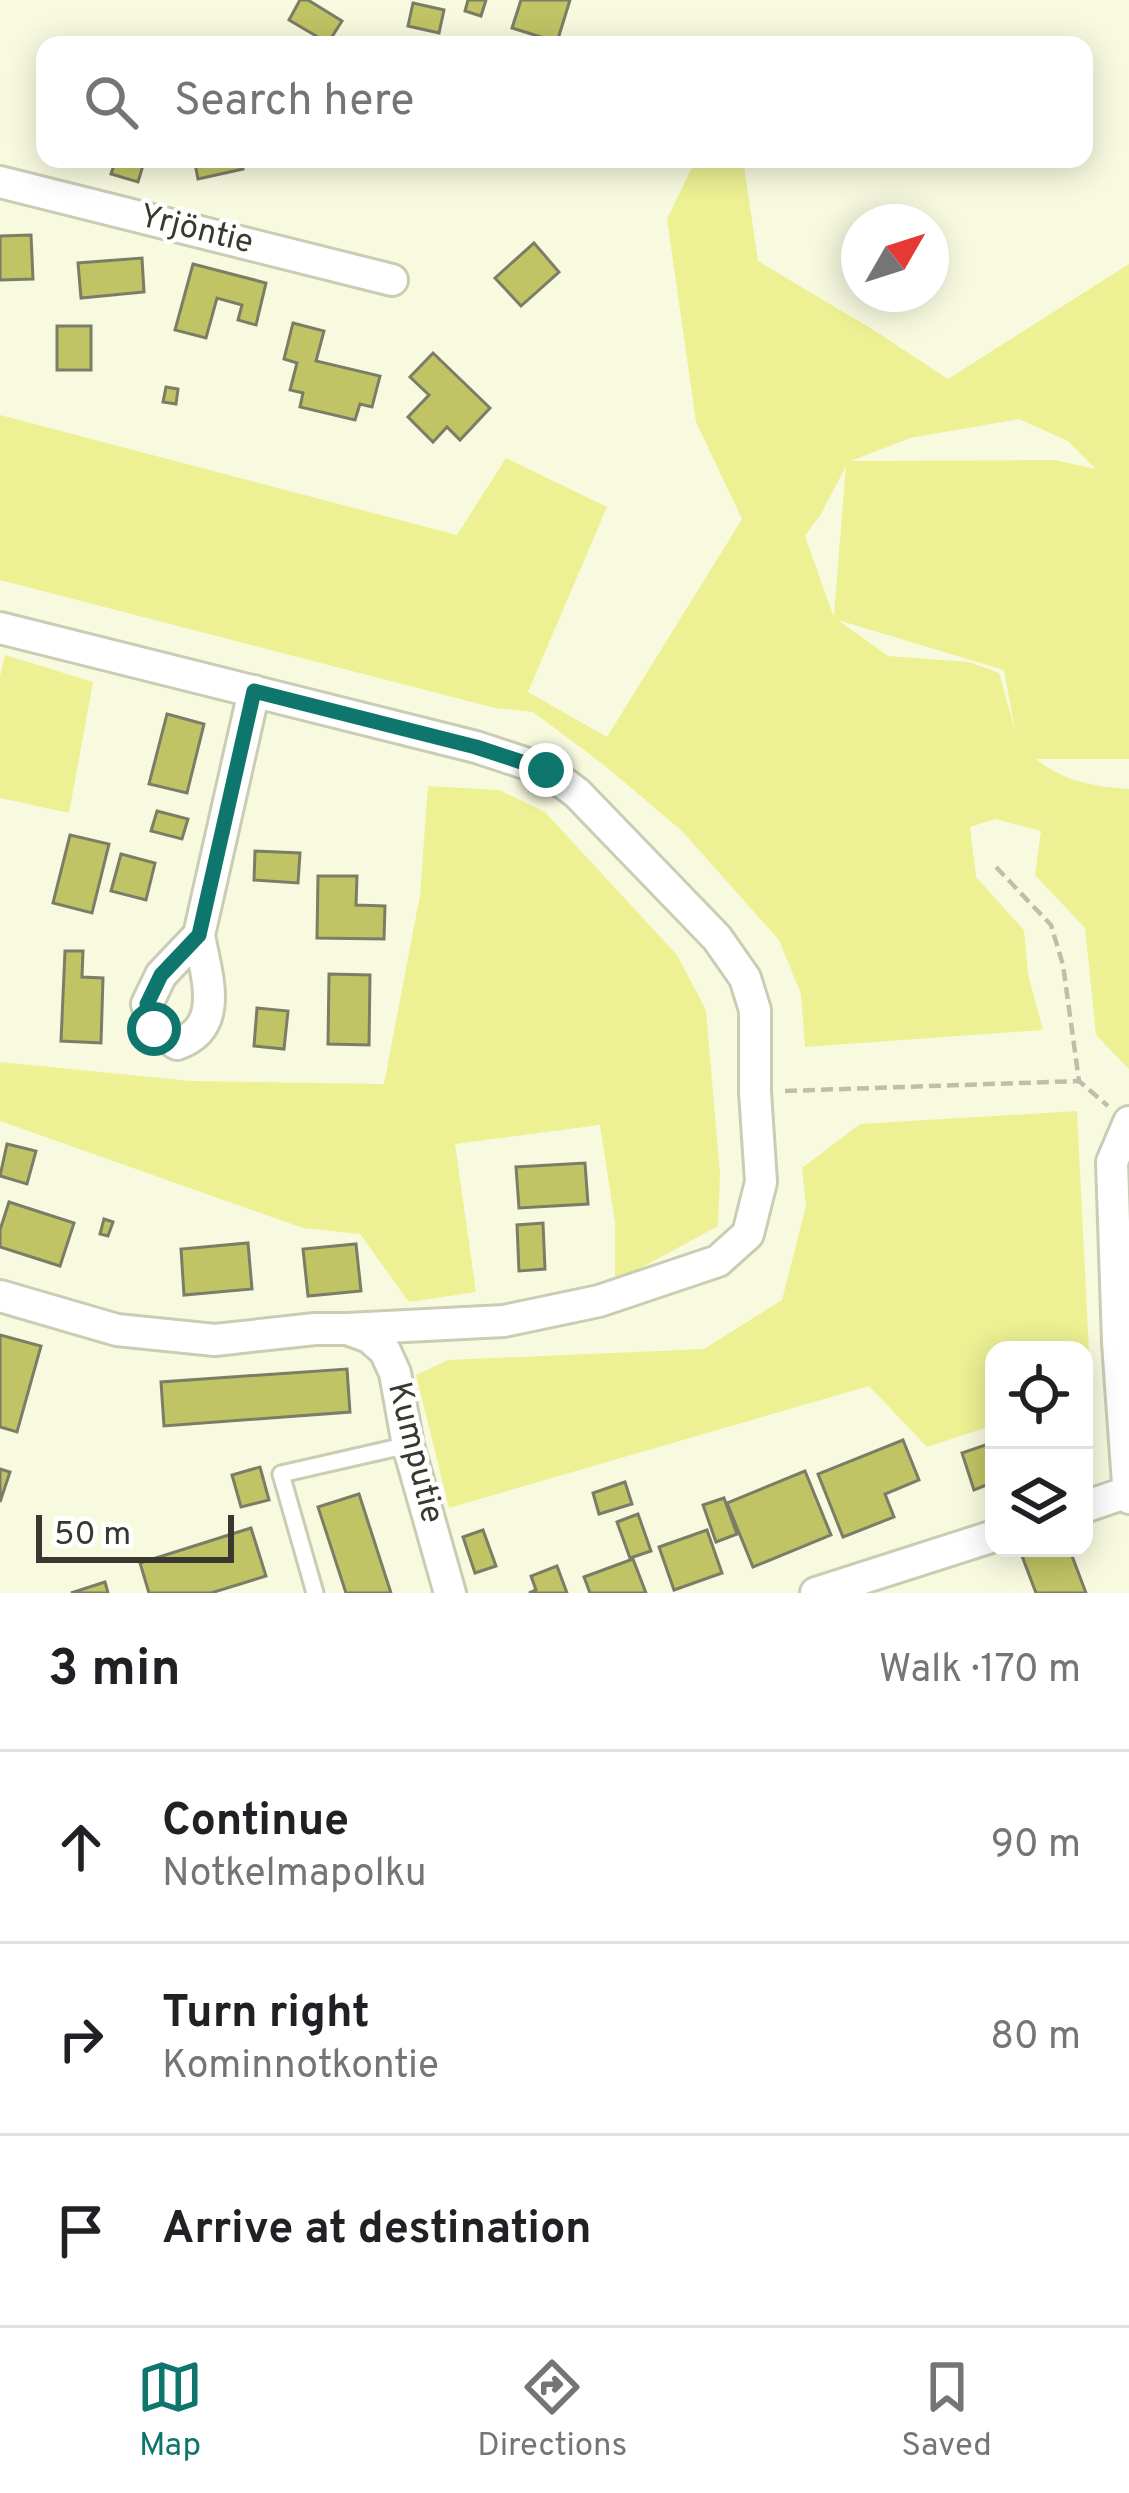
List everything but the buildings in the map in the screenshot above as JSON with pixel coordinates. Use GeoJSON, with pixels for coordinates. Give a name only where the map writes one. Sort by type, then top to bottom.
{"type":"FeatureCollection","features":[{"type":"Feature","properties":{"kind":"street","name":"Yrjöntie"},"geometry":{"type":"LineString","coordinates":[[0,182],[392,280]]}},
{"type":"Feature","properties":{"kind":"street"},"geometry":{"type":"LineString","coordinates":[[0,628],[476,747],[546,770],[577,793],[717,938],[746,978],[755,1010],[761,1182],[748,1234],[718,1262],[599,1301],[504,1321],[315,1329],[215,1340],[117,1330],[0,1296]]}},
{"type":"Feature","properties":{"kind":"street"},"geometry":{"type":"LineString","coordinates":[[199,935],[254,691]]}},
{"type":"Feature","properties":{"kind":"street"},"geometry":{"type":"LineString","coordinates":[[1093,1505],[1129,1495],[1112,1162],[1128,1122]]}},
{"type":"Feature","properties":{"kind":"street","name":"Kumputie"},"geometry":{"type":"LineString","coordinates":[[346,1329],[368,1336],[385,1351],[395,1373],[408,1445],[449,1593]]}},
{"type":"Feature","properties":{"kind":"street"},"geometry":{"type":"LineString","coordinates":[[816,1593],[985,1539]]}},
{"type":"Feature","properties":{"kind":"lane"},"geometry":{"type":"LineString","coordinates":[[315,1593],[281,1474],[408,1445]]}},
{"type":"Feature","properties":{"kind":"path"},"geometry":{"type":"LineString","coordinates":[[996,866],[1051,925],[1063,965],[1079,1081]]}},
{"type":"Feature","properties":{"kind":"path"},"geometry":{"type":"LineString","coordinates":[[755,1092],[1079,1081],[1128,1122]]}},
{"type":"Feature","properties":{"kind":"green space"},"geometry":{"type":"Polygon","coordinates":[[[692,168],[744,168],[758,261],[948,379],[1129,264],[1129,759],[1036,759],[1080,782],[1129,789],[1129,1069],[1096,1035],[1085,928],[1035,875],[1041,831],[995,819],[970,827],[976,877],[1024,930],[1028,974],[1043,1030],[805,1047],[801,994],[779,940],[682,831],[533,712],[495,708],[0,580],[0,415],[457,535],[506,458],[607,507],[528,692],[607,737],[742,519],[696,422],[667,219],[692,168]],[[1019,419],[910,438],[851,461],[1054,460],[1096,469],[1068,441],[1019,419]],[[846,466],[805,536],[834,614],[846,466]],[[838,620],[888,656],[969,662],[999,673],[1015,730],[1004,670],[838,620]]]}},
{"type":"Feature","properties":{"kind":"green space"},"geometry":{"type":"Polygon","coordinates":[[[5,655],[93,682],[69,813],[0,798],[0,676],[5,655]]]}},
{"type":"Feature","properties":{"kind":"green space"},"geometry":{"type":"Polygon","coordinates":[[[428,786],[499,790],[545,812],[677,955],[706,1010],[720,1174],[718,1226],[615,1282],[615,1223],[600,1125],[455,1144],[476,1292],[409,1302],[360,1234],[303,1228],[0,1121],[0,1062],[191,1081],[384,1084],[420,895],[428,786]]]}},
{"type":"Feature","properties":{"kind":"green space"},"geometry":{"type":"Polygon","coordinates":[[[1077,1111],[1088,1341],[985,1341],[985,1428],[927,1447],[869,1386],[449,1508],[416,1375],[448,1360],[704,1349],[782,1300],[806,1206],[802,1168],[860,1124],[1077,1111]]]}},
{"type":"Feature","properties":{"kind":"route"},"geometry":{"type":"LineString","coordinates":[[154,1029],[147,1004],[161,975],[199,935],[254,691],[476,747],[546,770]]}}]}
